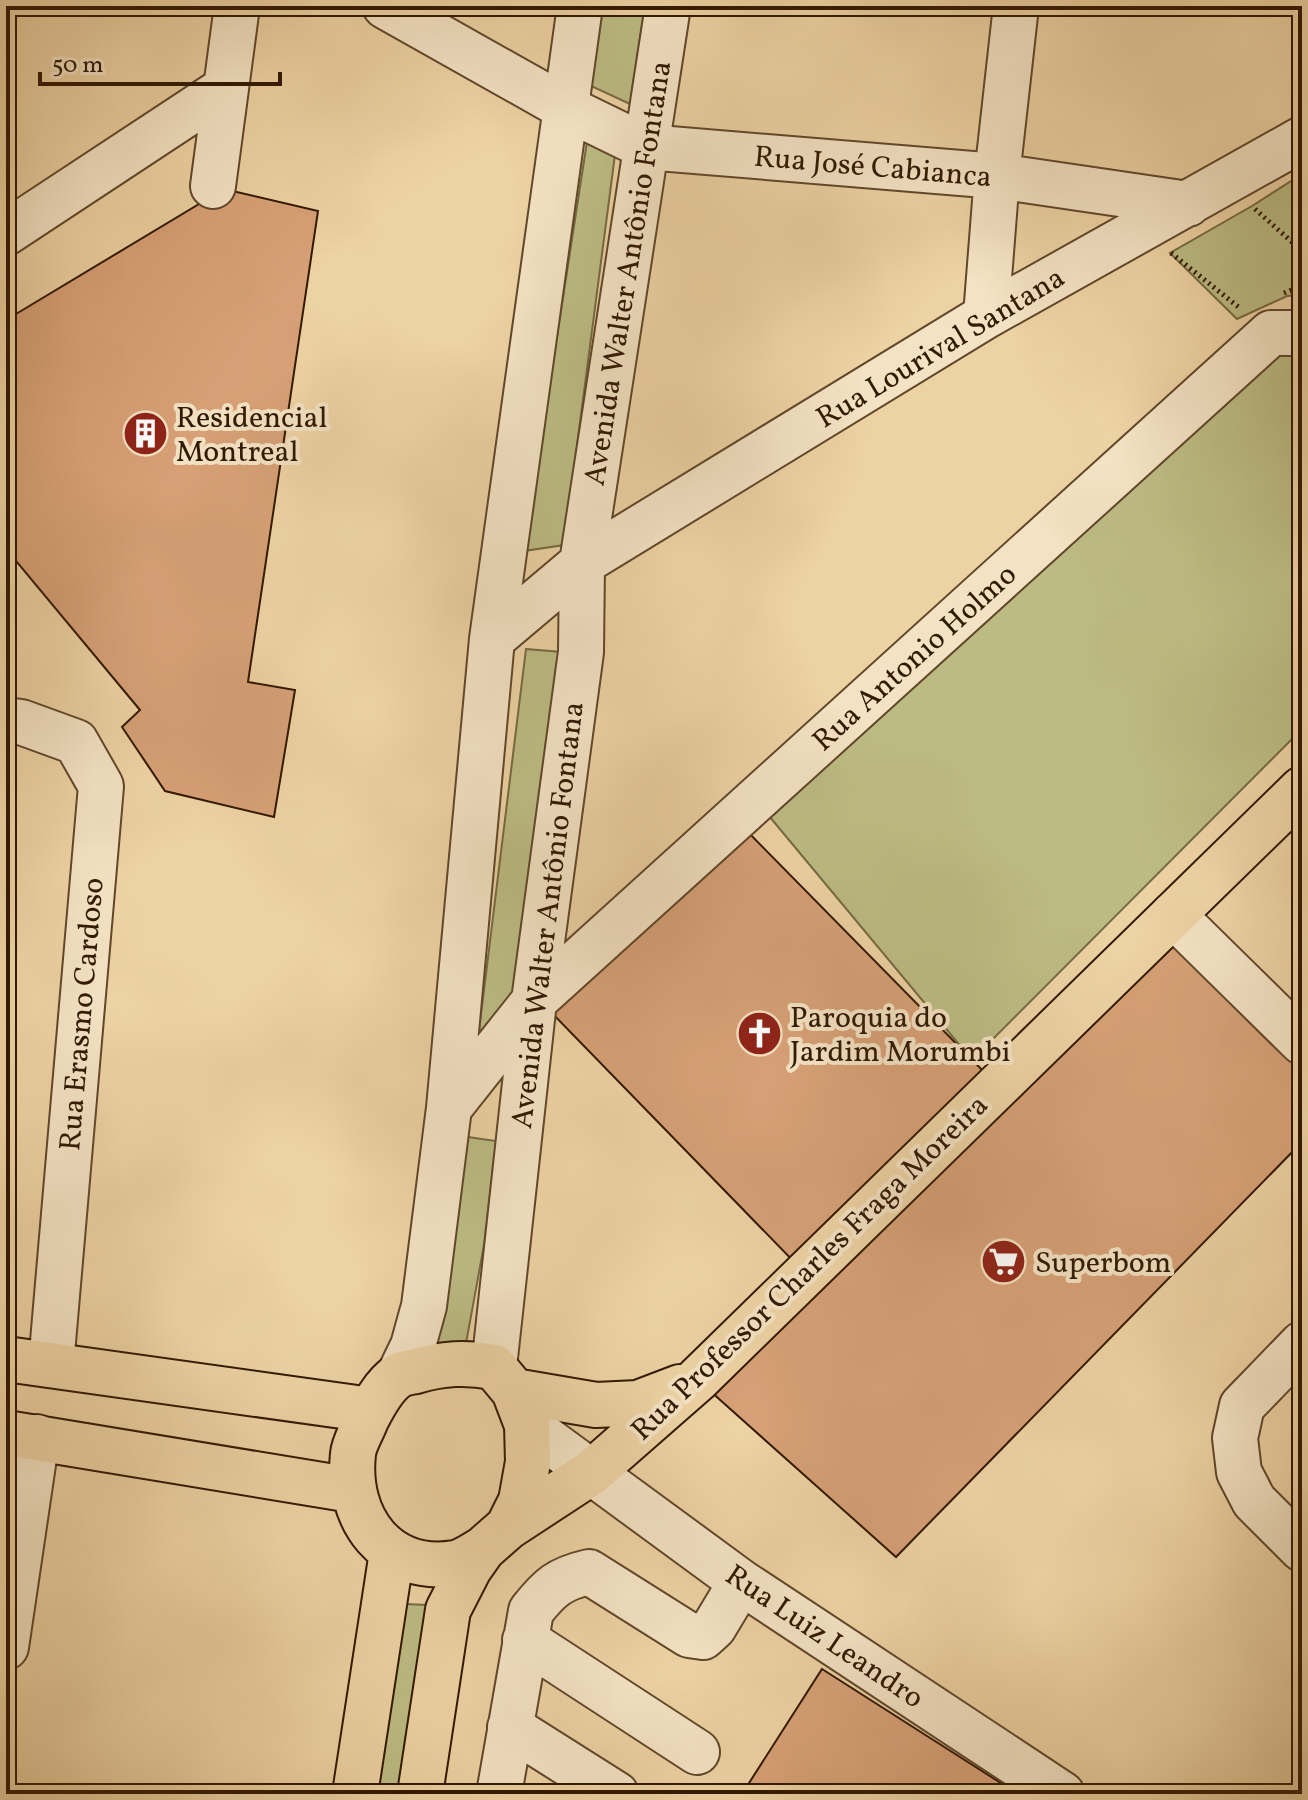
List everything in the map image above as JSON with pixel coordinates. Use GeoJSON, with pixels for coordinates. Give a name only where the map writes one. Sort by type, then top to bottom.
{"type":"FeatureCollection","features":[{"type":"Feature","properties":{"kind":"main road","name":"Rua Professor Charles Fraga Moreira"},"geometry":{"type":"LineString","coordinates":[[392,1552],[418,1562],[458,1562],[592,1472],[697,1380],[1302,789]]}},
{"type":"Feature","properties":{"kind":"main road"},"geometry":{"type":"LineString","coordinates":[[6,1359],[371,1410]]}},
{"type":"Feature","properties":{"kind":"main road"},"geometry":{"type":"LineString","coordinates":[[355,1794],[392,1552],[363,1523],[352,1490],[353,1451],[371,1410],[385,1389],[399,1375],[465,1362],[512,1394],[596,1405],[638,1403],[697,1380]]}},
{"type":"Feature","properties":{"kind":"main road","name":"Avenida Walter Antônio Fontana"},"geometry":{"type":"LineString","coordinates":[[420,1794],[448,1610],[469,1569],[521,1501],[528,1462],[512,1394]]}},
{"type":"Feature","properties":{"kind":"main road"},"geometry":{"type":"LineString","coordinates":[[21,1435],[352,1490]]}},
{"type":"Feature","properties":{"kind":"street"},"geometry":{"type":"LineString","coordinates":[[213,186],[237,6]]}},
{"type":"Feature","properties":{"kind":"street","name":"Rua José Cabianca"},"geometry":{"type":"LineString","coordinates":[[385,6],[566,108],[646,147],[997,176],[1186,224]]}},
{"type":"Feature","properties":{"kind":"street"},"geometry":{"type":"LineString","coordinates":[[399,1375],[413,1346],[424,1306],[449,1108],[492,639],[580,6]]}},
{"type":"Feature","properties":{"kind":"street","name":"Avenida Walter Antônio Fontana"},"geometry":{"type":"LineString","coordinates":[[512,1394],[534,1001],[581,652],[582,563],[668,6]]}},
{"type":"Feature","properties":{"kind":"street"},"geometry":{"type":"LineString","coordinates":[[986,316],[997,176],[1016,6]]}},
{"type":"Feature","properties":{"kind":"street"},"geometry":{"type":"LineString","coordinates":[[6,233],[226,88]]}},
{"type":"Feature","properties":{"kind":"street","name":"Rua Lourival Santana"},"geometry":{"type":"LineString","coordinates":[[492,639],[582,563],[986,316],[1186,224],[1302,139]]}},
{"type":"Feature","properties":{"kind":"street","name":"Rua Antonio Holmo"},"geometry":{"type":"LineString","coordinates":[[449,1108],[534,1001],[1271,333],[1302,333]]}},
{"type":"Feature","properties":{"kind":"street","name":"Rua Erasmo Cardoso"},"geometry":{"type":"LineString","coordinates":[[6,720],[21,722],[76,742],[101,786],[51,1365]]}},
{"type":"Feature","properties":{"kind":"street"},"geometry":{"type":"LineString","coordinates":[[1173,915],[1302,1042]]}},
{"type":"Feature","properties":{"kind":"street"},"geometry":{"type":"LineString","coordinates":[[1302,1344],[1242,1406],[1235,1438],[1239,1472],[1254,1501],[1302,1549]]}},
{"type":"Feature","properties":{"kind":"street","name":"Rua Luiz Leandro"},"geometry":{"type":"LineString","coordinates":[[512,1394],[592,1472],[741,1582],[1062,1794]]}},
{"type":"Feature","properties":{"kind":"street"},"geometry":{"type":"LineString","coordinates":[[6,1647],[21,1435]]}},
{"type":"Feature","properties":{"kind":"street"},"geometry":{"type":"LineString","coordinates":[[499,1794],[531,1611],[548,1590],[565,1578],[589,1572],[689,1635],[703,1637],[714,1627],[741,1582]]}},
{"type":"Feature","properties":{"kind":"street"},"geometry":{"type":"LineString","coordinates":[[525,1640],[697,1752]]}},
{"type":"Feature","properties":{"kind":"street"},"geometry":{"type":"LineString","coordinates":[[510,1727],[616,1794]]}},
{"type":"Feature","properties":{"kind":"path"},"geometry":{"type":"LineString","coordinates":[[1264,198],[1252,206],[1302,251]]}},
{"type":"Feature","properties":{"kind":"path"},"geometry":{"type":"LineString","coordinates":[[1186,224],[1170,253],[1241,310],[1253,305]]}},
{"type":"Feature","properties":{"kind":"path"},"geometry":{"type":"LineString","coordinates":[[1292,240],[1302,231]]}},
{"type":"Feature","properties":{"kind":"path"},"geometry":{"type":"LineString","coordinates":[[1277,296],[1302,286]]}},
{"type":"Feature","properties":{"kind":"shaded area"},"geometry":{"type":"Polygon","coordinates":[[[602,6],[645,6],[630,104],[591,86],[602,6]]]}},
{"type":"Feature","properties":{"kind":"shaded area"},"geometry":{"type":"Polygon","coordinates":[[[588,135],[616,147],[564,545],[524,551],[588,135]]]}},
{"type":"Feature","properties":{"kind":"shaded area"},"geometry":{"type":"Polygon","coordinates":[[[1302,174],[1302,295],[1287,296],[1237,319],[1170,253],[1302,174]]]}},
{"type":"Feature","properties":{"kind":"shaded area"},"geometry":{"type":"Polygon","coordinates":[[[1271,351],[1302,355],[1302,729],[972,1060],[764,810],[1271,351]]]}},
{"type":"Feature","properties":{"kind":"shaded area"},"geometry":{"type":"Polygon","coordinates":[[[526,649],[574,653],[518,1012],[475,1063],[526,649]]]}},
{"type":"Feature","properties":{"kind":"shaded area"},"geometry":{"type":"Polygon","coordinates":[[[468,1137],[496,1141],[484,1245],[465,1349],[433,1355],[468,1137]]]}},
{"type":"Feature","properties":{"kind":"shaded area"},"geometry":{"type":"Polygon","coordinates":[[[406,1604],[427,1605],[399,1794],[374,1794],[406,1604]]]}},
{"type":"Feature","properties":{"kind":"building","name":"Residencial Montreal"},"geometry":{"type":"Polygon","coordinates":[[[224,189],[318,211],[248,682],[295,690],[274,817],[165,791],[122,727],[140,710],[6,549],[6,320],[224,189]]]}},
{"type":"Feature","properties":{"kind":"building","name":"Paroquia do Jardim Morumbi"},"geometry":{"type":"Polygon","coordinates":[[[740,824],[991,1079],[801,1269],[547,1008],[740,824]]]}},
{"type":"Feature","properties":{"kind":"building","name":"Superbom"},"geometry":{"type":"Polygon","coordinates":[[[1176,918],[1302,1044],[1302,1142],[896,1557],[700,1382],[1176,918]]]}},
{"type":"Feature","properties":{"kind":"building"},"geometry":{"type":"Polygon","coordinates":[[[822,1669],[1018,1794],[742,1794],[822,1669]]]}},
{"type":"Feature","properties":{"kind":"place","name":"Residencial Montreal"},"geometry":{"type":"Point","coordinates":[145,434]}},
{"type":"Feature","properties":{"kind":"place","name":"Paroquia do Jardim Morumbi"},"geometry":{"type":"Point","coordinates":[759,1034]}},
{"type":"Feature","properties":{"kind":"place","name":"Superbom"},"geometry":{"type":"Point","coordinates":[1004,1262]}}]}
